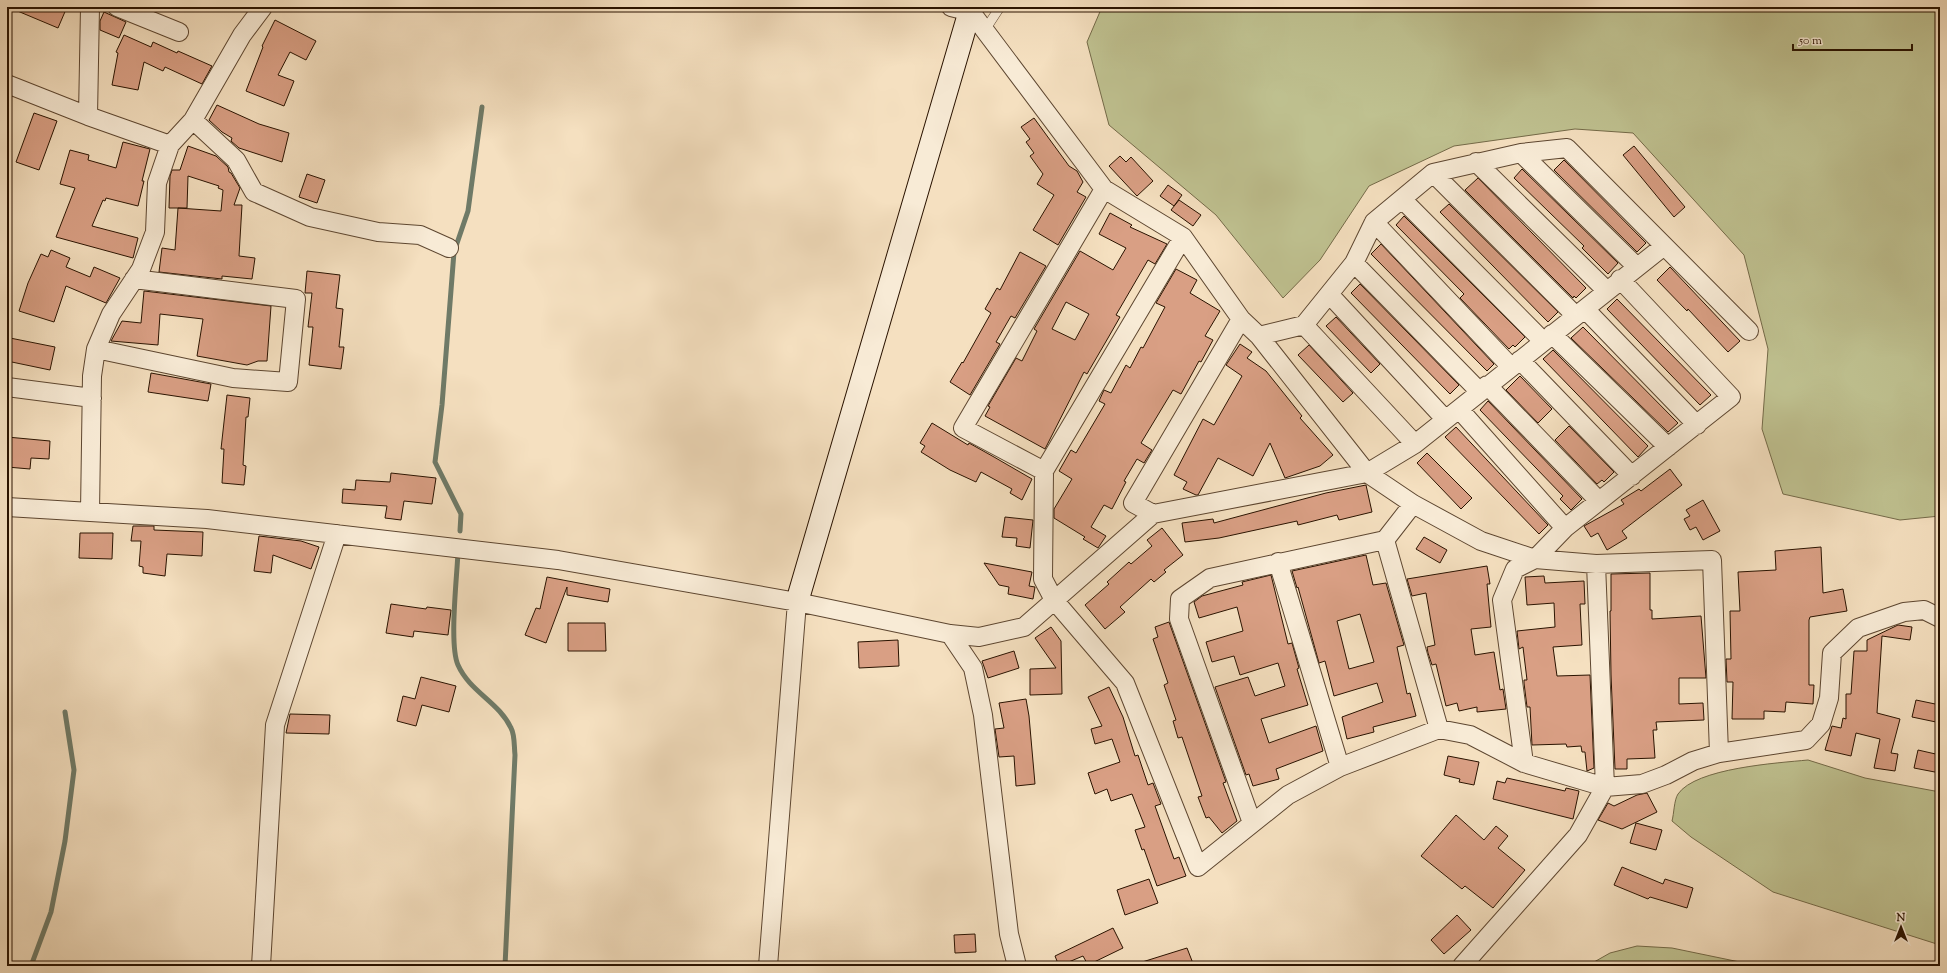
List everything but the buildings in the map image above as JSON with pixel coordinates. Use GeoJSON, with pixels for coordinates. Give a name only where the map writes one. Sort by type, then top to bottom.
{"type":"FeatureCollection","features":[{"type":"Feature","properties":{"kind":"street"},"geometry":{"type":"LineString","coordinates":[[88,116],[90,7]]}},
{"type":"Feature","properties":{"kind":"street"},"geometry":{"type":"LineString","coordinates":[[117,7],[179,32]]}},
{"type":"Feature","properties":{"kind":"street"},"geometry":{"type":"LineString","coordinates":[[90,512],[92,376],[96,349],[111,314],[141,268],[155,232],[157,183],[170,145],[192,120],[242,35],[263,7]]}},
{"type":"Feature","properties":{"kind":"street"},"geometry":{"type":"LineString","coordinates":[[768,966],[797,602],[879,319],[964,9],[985,30],[1104,189],[1183,237],[1242,319],[1259,336],[1367,473],[1413,504],[1481,541],[1536,559],[1596,564],[1712,560],[1719,753]]}},
{"type":"Feature","properties":{"kind":"street"},"geometry":{"type":"LineString","coordinates":[[7,84],[88,116],[170,145]]}},
{"type":"Feature","properties":{"kind":"street"},"geometry":{"type":"LineString","coordinates":[[192,120],[236,160],[254,192],[310,217],[378,232],[420,235],[449,248]]}},
{"type":"Feature","properties":{"kind":"street"},"geometry":{"type":"LineString","coordinates":[[1259,336],[1304,325],[1354,263],[1374,222],[1433,173],[1476,162],[1567,148],[1749,331]]}},
{"type":"Feature","properties":{"kind":"street"},"geometry":{"type":"LineString","coordinates":[[1521,154],[1637,267]]}},
{"type":"Feature","properties":{"kind":"street"},"geometry":{"type":"LineString","coordinates":[[1476,162],[1606,291]]}},
{"type":"Feature","properties":{"kind":"street"},"geometry":{"type":"LineString","coordinates":[[1433,173],[1697,426]]}},
{"type":"Feature","properties":{"kind":"street"},"geometry":{"type":"LineString","coordinates":[[1044,471],[963,428],[1104,189]]}},
{"type":"Feature","properties":{"kind":"street"},"geometry":{"type":"LineString","coordinates":[[1402,199],[1547,338],[1668,447]]}},
{"type":"Feature","properties":{"kind":"street"},"geometry":{"type":"LineString","coordinates":[[1374,222],[1515,364],[1632,476]]}},
{"type":"Feature","properties":{"kind":"street"},"geometry":{"type":"LineString","coordinates":[[1183,237],[1044,471],[1043,579],[1054,600],[1125,683],[1198,867],[1288,795],[1340,767],[1439,729],[1470,735],[1524,763],[1605,787],[1642,784],[1666,775],[1693,761],[1719,753],[1806,740],[1821,724],[1829,698],[1832,653],[1858,628],[1904,612],[1924,610],[1940,618]]}},
{"type":"Feature","properties":{"kind":"street"},"geometry":{"type":"LineString","coordinates":[[7,506],[207,518],[558,560],[797,602],[950,634],[979,637],[1024,627],[1153,514],[1367,473],[1415,444],[1580,313],[1620,279],[1664,246]]}},
{"type":"Feature","properties":{"kind":"street"},"geometry":{"type":"LineString","coordinates":[[1354,263],[1599,500]]}},
{"type":"Feature","properties":{"kind":"street"},"geometry":{"type":"LineString","coordinates":[[96,349],[233,378],[288,382],[296,298],[134,279]]}},
{"type":"Feature","properties":{"kind":"street"},"geometry":{"type":"LineString","coordinates":[[1524,763],[1502,600],[1515,569],[1536,559],[1565,528],[1599,500],[1697,426],[1731,397],[1620,279]]}},
{"type":"Feature","properties":{"kind":"street"},"geometry":{"type":"LineString","coordinates":[[1330,294],[1565,528]]}},
{"type":"Feature","properties":{"kind":"street"},"geometry":{"type":"LineString","coordinates":[[1153,514],[1133,503],[1242,319]]}},
{"type":"Feature","properties":{"kind":"street"},"geometry":{"type":"LineString","coordinates":[[1304,325],[1415,444]]}},
{"type":"Feature","properties":{"kind":"street"},"geometry":{"type":"LineString","coordinates":[[7,387],[92,398]]}},
{"type":"Feature","properties":{"kind":"street"},"geometry":{"type":"LineString","coordinates":[[1252,823],[1179,619],[1180,599],[1210,578],[1278,562],[1385,540],[1413,504]]}},
{"type":"Feature","properties":{"kind":"street"},"geometry":{"type":"LineString","coordinates":[[261,966],[275,725],[337,534]]}},
{"type":"Feature","properties":{"kind":"street"},"geometry":{"type":"LineString","coordinates":[[1385,540],[1439,729]]}},
{"type":"Feature","properties":{"kind":"street"},"geometry":{"type":"LineString","coordinates":[[1278,562],[1340,767]]}},
{"type":"Feature","properties":{"kind":"street"},"geometry":{"type":"LineString","coordinates":[[1462,966],[1578,835],[1605,787],[1596,564]]}},
{"type":"Feature","properties":{"kind":"street"},"geometry":{"type":"LineString","coordinates":[[950,634],[973,668],[983,715],[1009,934],[1017,966]]}},
{"type":"Feature","properties":{"kind":"lane"},"geometry":{"type":"LineString","coordinates":[[985,30],[1000,7]]}},
{"type":"Feature","properties":{"kind":"green space"},"geometry":{"type":"Polygon","coordinates":[[[1102,7],[1940,7],[1940,516],[1900,520],[1783,494],[1762,429],[1768,349],[1744,255],[1633,133],[1575,129],[1454,146],[1369,186],[1320,260],[1283,298],[1216,215],[1109,125],[1087,42],[1102,7]]]}},
{"type":"Feature","properties":{"kind":"green space"},"geometry":{"type":"Polygon","coordinates":[[[1808,760],[1865,778],[1940,792],[1940,945],[1773,892],[1691,837],[1672,821],[1678,794],[1687,785],[1702,778],[1738,768],[1808,760]]]}},
{"type":"Feature","properties":{"kind":"green space"},"geometry":{"type":"Polygon","coordinates":[[[1637,946],[1672,948],[1759,966],[1587,966],[1610,953],[1637,946]]]}},
{"type":"Feature","properties":{"kind":"waterway"},"geometry":{"type":"LineString","coordinates":[[460,531],[461,514],[435,462],[442,405],[454,252],[468,211],[482,107]]}},
{"type":"Feature","properties":{"kind":"waterway"},"geometry":{"type":"LineString","coordinates":[[458,552],[454,627],[455,655],[458,665],[470,683],[506,719],[514,738],[515,755],[505,966]]}},
{"type":"Feature","properties":{"kind":"waterway"},"geometry":{"type":"LineString","coordinates":[[31,966],[51,912],[65,841],[74,770],[65,712]]}}]}
